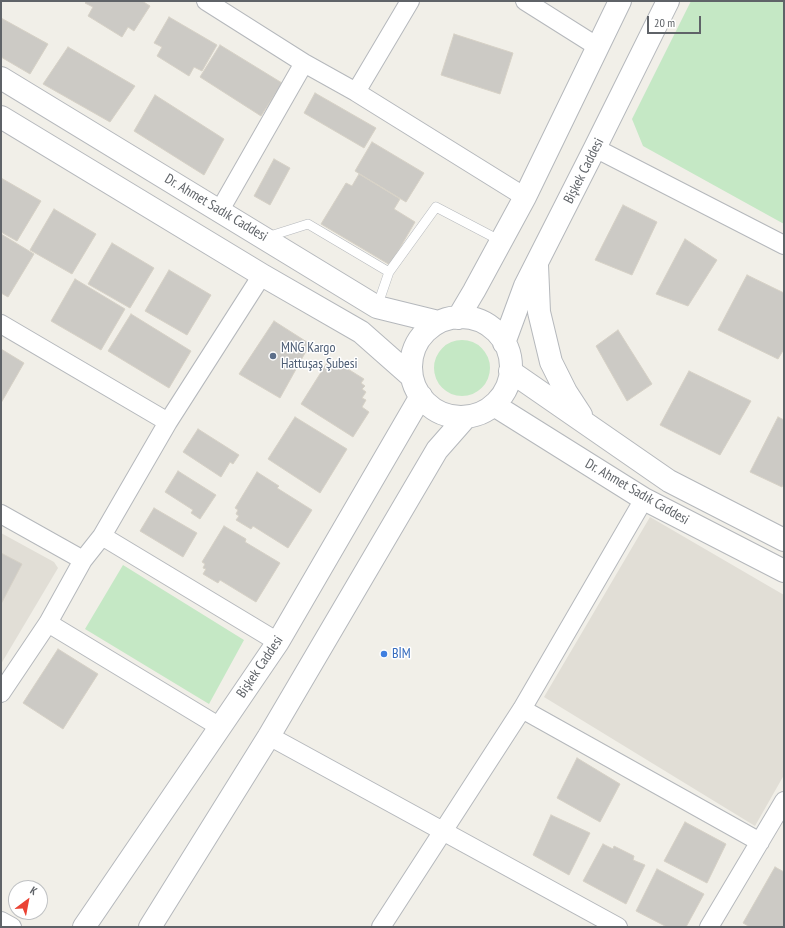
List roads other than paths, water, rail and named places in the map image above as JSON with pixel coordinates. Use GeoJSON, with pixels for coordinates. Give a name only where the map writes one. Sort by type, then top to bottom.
{"type":"FeatureCollection","features":[{"type":"Feature","properties":{"kind":"street"},"geometry":{"type":"LineString","coordinates":[[356,92],[410,1]]}},
{"type":"Feature","properties":{"kind":"street"},"geometry":{"type":"LineString","coordinates":[[524,1],[598,48]]}},
{"type":"Feature","properties":{"kind":"street"},"geometry":{"type":"LineString","coordinates":[[416,387],[412,358],[417,343],[426,332],[448,320],[474,291],[525,197],[620,1]]}},
{"type":"Feature","properties":{"kind":"street","name":"Bişkek Caddesi"},"geometry":{"type":"LineString","coordinates":[[504,343],[525,286],[596,148],[668,1]]}},
{"type":"Feature","properties":{"kind":"street"},"geometry":{"type":"LineString","coordinates":[[210,2],[304,63],[356,92],[525,197]]}},
{"type":"Feature","properties":{"kind":"street"},"geometry":{"type":"LineString","coordinates":[[220,210],[304,63]]}},
{"type":"Feature","properties":{"kind":"street","name":"Dr. Ahmet Sadık Caddesi"},"geometry":{"type":"LineString","coordinates":[[1,78],[377,307],[448,320]]}},
{"type":"Feature","properties":{"kind":"street"},"geometry":{"type":"LineString","coordinates":[[1,117],[262,275],[361,332],[416,387],[427,405],[442,414],[459,418],[476,416],[491,408],[503,395],[510,379],[511,362],[504,343],[496,331],[482,322],[468,318],[448,320]]}},
{"type":"Feature","properties":{"kind":"street"},"geometry":{"type":"LineString","coordinates":[[596,148],[784,245]]}},
{"type":"Feature","properties":{"kind":"street"},"geometry":{"type":"LineString","coordinates":[[537,264],[539,312],[551,362],[566,392],[587,424]]}},
{"type":"Feature","properties":{"kind":"street"},"geometry":{"type":"LineString","coordinates":[[1,692],[48,623],[83,560],[102,536],[168,422],[262,275]]}},
{"type":"Feature","properties":{"kind":"street"},"geometry":{"type":"LineString","coordinates":[[1,324],[168,422]]}},
{"type":"Feature","properties":{"kind":"street","name":"Dr. Ahmet Sadık Caddesi"},"geometry":{"type":"LineString","coordinates":[[510,371],[669,481],[784,540]]}},
{"type":"Feature","properties":{"kind":"street","name":"Bişkek Caddesi"},"geometry":{"type":"LineString","coordinates":[[84,927],[278,642],[416,387]]}},
{"type":"Feature","properties":{"kind":"street","name":"Dr. Ahmet Sadık Caddesi"},"geometry":{"type":"LineString","coordinates":[[494,404],[644,499],[784,571]]}},
{"type":"Feature","properties":{"kind":"street"},"geometry":{"type":"LineString","coordinates":[[150,927],[269,736],[437,450],[466,417]]}},
{"type":"Feature","properties":{"kind":"street"},"geometry":{"type":"LineString","coordinates":[[381,927],[522,709],[644,499]]}},
{"type":"Feature","properties":{"kind":"street"},"geometry":{"type":"LineString","coordinates":[[1,514],[83,560]]}},
{"type":"Feature","properties":{"kind":"street"},"geometry":{"type":"LineString","coordinates":[[102,536],[278,642]]}},
{"type":"Feature","properties":{"kind":"street"},"geometry":{"type":"LineString","coordinates":[[48,623],[220,727]]}},
{"type":"Feature","properties":{"kind":"street"},"geometry":{"type":"LineString","coordinates":[[522,709],[760,842]]}},
{"type":"Feature","properties":{"kind":"street"},"geometry":{"type":"LineString","coordinates":[[269,736],[618,927]]}},
{"type":"Feature","properties":{"kind":"street"},"geometry":{"type":"LineString","coordinates":[[709,927],[784,801]]}},
{"type":"Feature","properties":{"kind":"street"},"geometry":{"type":"LineString","coordinates":[[1,921],[12,927]]}},
{"type":"Feature","properties":{"kind":"lane"},"geometry":{"type":"LineString","coordinates":[[377,307],[389,272],[436,207],[501,242]]}},
{"type":"Feature","properties":{"kind":"lane"},"geometry":{"type":"LineString","coordinates":[[264,238],[308,224],[389,272]]}},
{"type":"Feature","properties":{"kind":"place","name":"MNG Kargo Hattuşaş Şubesi"},"geometry":{"type":"Point","coordinates":[273,356]}},
{"type":"Feature","properties":{"kind":"place","name":"BİM"},"geometry":{"type":"Point","coordinates":[384,654]}}]}
